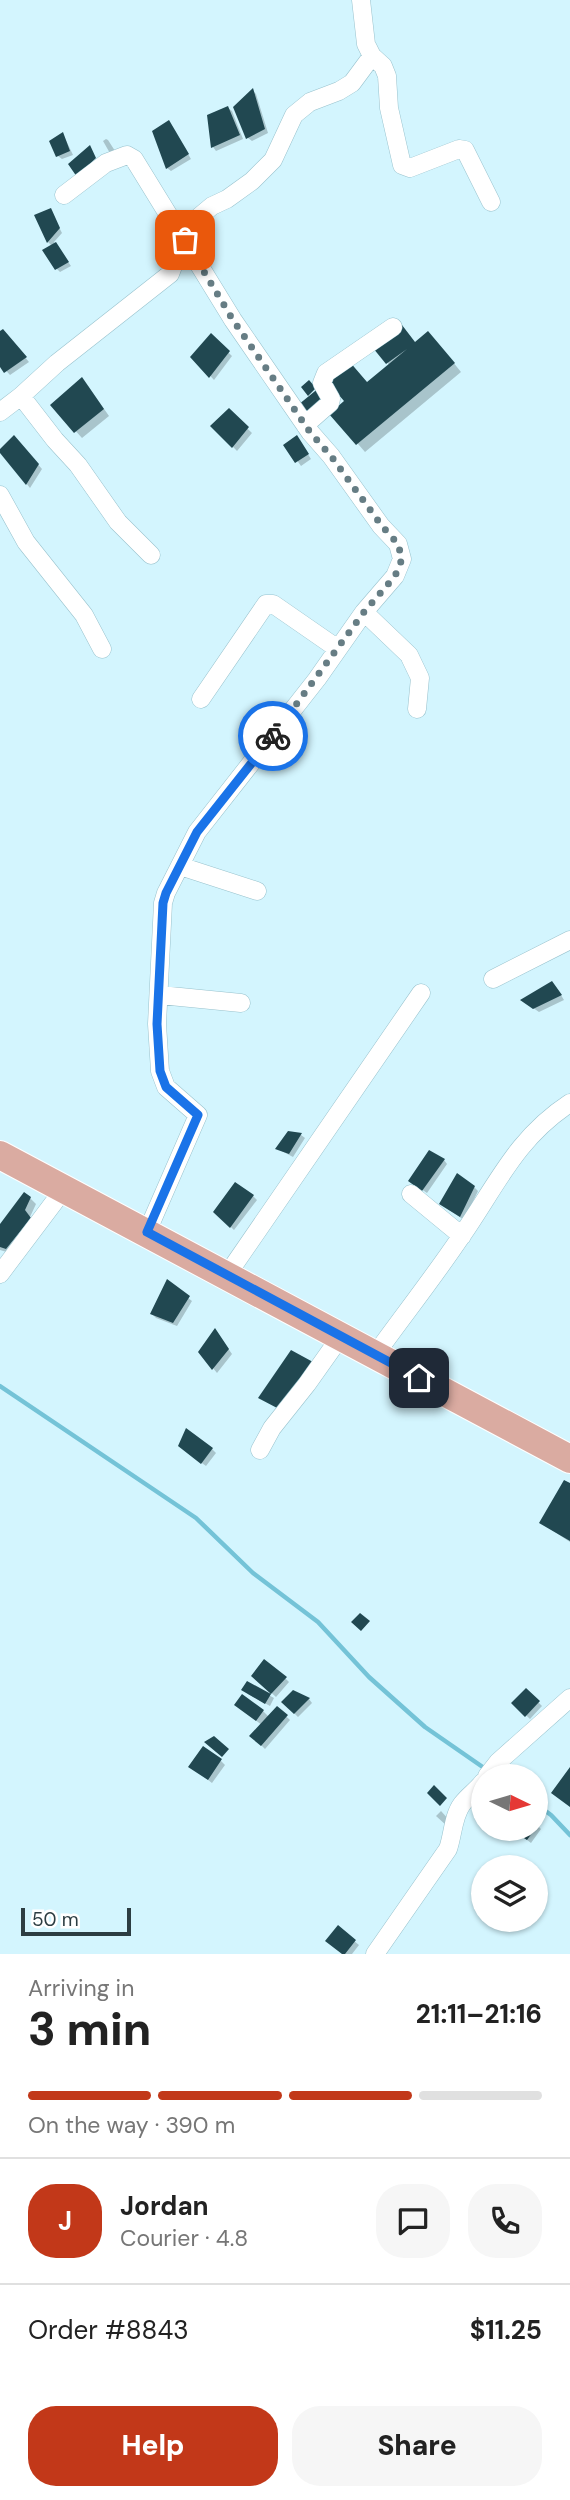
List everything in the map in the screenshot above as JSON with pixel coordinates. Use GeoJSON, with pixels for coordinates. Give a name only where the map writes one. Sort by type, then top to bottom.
{"type":"FeatureCollection","features":[{"type":"Feature","properties":{"kind":"main road"},"geometry":{"type":"LineString","coordinates":[[0,1155],[570,1459]]}},
{"type":"Feature","properties":{"kind":"street"},"geometry":{"type":"LineString","coordinates":[[361,0],[366,44],[372,56],[383,66],[387,76],[389,108],[402,165],[410,168],[458,149],[465,150],[491,202]]}},
{"type":"Feature","properties":{"kind":"street"},"geometry":{"type":"LineString","coordinates":[[0,412],[57,362],[160,284],[170,274],[185,240],[206,211],[227,200],[252,181],[273,160],[294,115],[310,102],[352,83],[372,56]]}},
{"type":"Feature","properties":{"kind":"street"},"geometry":{"type":"LineString","coordinates":[[64,195],[106,163],[127,155],[134,159],[233,320],[305,425],[398,544],[402,559],[395,576],[364,612],[197,832],[163,903],[157,1024],[162,1079],[166,1087],[198,1115],[147,1232]]}},
{"type":"Feature","properties":{"kind":"street"},"geometry":{"type":"LineString","coordinates":[[305,425],[330,404],[331,399],[322,383],[326,373],[393,327]]}},
{"type":"Feature","properties":{"kind":"street"},"geometry":{"type":"LineString","coordinates":[[21,396],[78,465],[118,522],[151,555]]}},
{"type":"Feature","properties":{"kind":"street"},"geometry":{"type":"LineString","coordinates":[[0,495],[26,542],[84,615],[102,649]]}},
{"type":"Feature","properties":{"kind":"street"},"geometry":{"type":"LineString","coordinates":[[201,699],[266,604],[273,604],[338,649]]}},
{"type":"Feature","properties":{"kind":"street"},"geometry":{"type":"LineString","coordinates":[[364,612],[409,655],[420,678],[417,709]]}},
{"type":"Feature","properties":{"kind":"street"},"geometry":{"type":"LineString","coordinates":[[180,866],[257,891]]}},
{"type":"Feature","properties":{"kind":"street"},"geometry":{"type":"LineString","coordinates":[[493,979],[570,940]]}},
{"type":"Feature","properties":{"kind":"street"},"geometry":{"type":"LineString","coordinates":[[227,1275],[421,993]]}},
{"type":"Feature","properties":{"kind":"street"},"geometry":{"type":"LineString","coordinates":[[160,995],[241,1003]]}},
{"type":"Feature","properties":{"kind":"street"},"geometry":{"type":"LineString","coordinates":[[375,1354],[462,1236],[509,1161],[547,1118],[570,1103]]}},
{"type":"Feature","properties":{"kind":"street"},"geometry":{"type":"LineString","coordinates":[[0,1274],[64,1189]]}},
{"type":"Feature","properties":{"kind":"street"},"geometry":{"type":"LineString","coordinates":[[411,1194],[462,1236]]}},
{"type":"Feature","properties":{"kind":"street"},"geometry":{"type":"LineString","coordinates":[[260,1450],[272,1428],[341,1336]]}},
{"type":"Feature","properties":{"kind":"street"},"geometry":{"type":"LineString","coordinates":[[497,1764],[570,1698]]}},
{"type":"Feature","properties":{"kind":"street"},"geometry":{"type":"LineString","coordinates":[[374,1954],[448,1849],[457,1815],[471,1795]]}},
{"type":"Feature","properties":{"kind":"building"},"geometry":{"type":"Polygon","coordinates":[[[253,88],[265,129],[246,139],[233,107],[253,88]]]}},
{"type":"Feature","properties":{"kind":"building"},"geometry":{"type":"Polygon","coordinates":[[[228,106],[240,135],[211,148],[207,115],[228,106]]]}},
{"type":"Feature","properties":{"kind":"building"},"geometry":{"type":"Polygon","coordinates":[[[169,120],[189,154],[166,169],[152,131],[169,120]]]}},
{"type":"Feature","properties":{"kind":"building"},"geometry":{"type":"Polygon","coordinates":[[[63,132],[70,151],[56,157],[49,141],[63,132]]]}},
{"type":"Feature","properties":{"kind":"building"},"geometry":{"type":"Polygon","coordinates":[[[90,145],[96,158],[77,177],[68,164],[90,145]]]}},
{"type":"Feature","properties":{"kind":"building"},"geometry":{"type":"Polygon","coordinates":[[[51,208],[60,228],[47,243],[34,215],[51,208]]]}},
{"type":"Feature","properties":{"kind":"building"},"geometry":{"type":"Polygon","coordinates":[[[56,242],[69,262],[55,270],[42,250],[56,242]]]}},
{"type":"Feature","properties":{"kind":"building"},"geometry":{"type":"Polygon","coordinates":[[[402,325],[415,342],[428,331],[455,363],[356,445],[329,414],[344,401],[326,380],[349,361],[367,382],[407,349],[386,364],[373,348],[402,325]]]}},
{"type":"Feature","properties":{"kind":"building"},"geometry":{"type":"Polygon","coordinates":[[[3,329],[27,357],[4,373],[0,367],[0,331],[3,329]]]}},
{"type":"Feature","properties":{"kind":"building"},"geometry":{"type":"Polygon","coordinates":[[[211,333],[230,351],[209,378],[190,357],[211,333]]]}},
{"type":"Feature","properties":{"kind":"building"},"geometry":{"type":"Polygon","coordinates":[[[82,377],[104,409],[74,433],[50,405],[82,377]]]}},
{"type":"Feature","properties":{"kind":"building"},"geometry":{"type":"Polygon","coordinates":[[[309,380],[316,388],[308,396],[301,387],[309,380]]]}},
{"type":"Feature","properties":{"kind":"building"},"geometry":{"type":"Polygon","coordinates":[[[320,387],[328,398],[306,415],[298,405],[320,387]]]}},
{"type":"Feature","properties":{"kind":"building"},"geometry":{"type":"Polygon","coordinates":[[[229,408],[249,427],[232,448],[210,426],[229,408]]]}},
{"type":"Feature","properties":{"kind":"building"},"geometry":{"type":"Polygon","coordinates":[[[14,435],[39,464],[26,485],[0,453],[0,449],[14,435]]]}},
{"type":"Feature","properties":{"kind":"building"},"geometry":{"type":"Polygon","coordinates":[[[297,435],[309,454],[295,463],[283,445],[297,435]]]}},
{"type":"Feature","properties":{"kind":"building"},"geometry":{"type":"Polygon","coordinates":[[[552,981],[562,995],[533,1009],[520,1000],[552,981]]]}},
{"type":"Feature","properties":{"kind":"building"},"geometry":{"type":"Polygon","coordinates":[[[288,1131],[302,1133],[289,1154],[275,1149],[288,1131]]]}},
{"type":"Feature","properties":{"kind":"building"},"geometry":{"type":"Polygon","coordinates":[[[429,1150],[445,1159],[422,1191],[408,1181],[429,1150]]]}},
{"type":"Feature","properties":{"kind":"building"},"geometry":{"type":"Polygon","coordinates":[[[457,1173],[475,1186],[460,1217],[439,1204],[457,1173]]]}},
{"type":"Feature","properties":{"kind":"building"},"geometry":{"type":"Polygon","coordinates":[[[235,1182],[254,1195],[230,1228],[213,1212],[235,1182]]]}},
{"type":"Feature","properties":{"kind":"building"},"geometry":{"type":"Polygon","coordinates":[[[24,1192],[31,1197],[25,1210],[31,1218],[6,1249],[0,1247],[0,1224],[24,1192]]]}},
{"type":"Feature","properties":{"kind":"building"},"geometry":{"type":"Polygon","coordinates":[[[167,1279],[190,1296],[173,1323],[150,1314],[167,1279]]]}},
{"type":"Feature","properties":{"kind":"building"},"geometry":{"type":"Polygon","coordinates":[[[215,1328],[229,1349],[212,1370],[198,1352],[215,1328]]]}},
{"type":"Feature","properties":{"kind":"building"},"geometry":{"type":"Polygon","coordinates":[[[291,1350],[313,1362],[279,1409],[258,1398],[291,1350]]]}},
{"type":"Feature","properties":{"kind":"building"},"geometry":{"type":"Polygon","coordinates":[[[186,1428],[213,1448],[201,1464],[178,1446],[186,1428]]]}},
{"type":"Feature","properties":{"kind":"building"},"geometry":{"type":"Polygon","coordinates":[[[564,1480],[570,1483],[570,1541],[539,1523],[564,1480]]]}},
{"type":"Feature","properties":{"kind":"building"},"geometry":{"type":"Polygon","coordinates":[[[360,1613],[370,1621],[361,1631],[351,1622],[360,1613]]]}},
{"type":"Feature","properties":{"kind":"building"},"geometry":{"type":"Polygon","coordinates":[[[264,1659],[287,1677],[271,1694],[251,1676],[264,1659]]]}},
{"type":"Feature","properties":{"kind":"building"},"geometry":{"type":"Polygon","coordinates":[[[247,1681],[271,1694],[265,1704],[241,1690],[247,1681]]]}},
{"type":"Feature","properties":{"kind":"building"},"geometry":{"type":"Polygon","coordinates":[[[526,1688],[540,1701],[525,1717],[511,1703],[526,1688]]]}},
{"type":"Feature","properties":{"kind":"building"},"geometry":{"type":"Polygon","coordinates":[[[293,1690],[310,1698],[294,1714],[281,1702],[293,1690]]]}},
{"type":"Feature","properties":{"kind":"building"},"geometry":{"type":"Polygon","coordinates":[[[242,1694],[264,1710],[256,1721],[234,1705],[242,1694]]]}},
{"type":"Feature","properties":{"kind":"building"},"geometry":{"type":"Polygon","coordinates":[[[277,1706],[288,1715],[261,1746],[249,1736],[277,1706]]]}},
{"type":"Feature","properties":{"kind":"building"},"geometry":{"type":"Polygon","coordinates":[[[214,1736],[229,1749],[222,1757],[204,1742],[214,1736]]]}},
{"type":"Feature","properties":{"kind":"building"},"geometry":{"type":"Polygon","coordinates":[[[203,1746],[222,1759],[208,1780],[188,1767],[203,1746]]]}},
{"type":"Feature","properties":{"kind":"building"},"geometry":{"type":"Polygon","coordinates":[[[570,1767],[570,1807],[551,1793],[570,1767]]]}},
{"type":"Feature","properties":{"kind":"building"},"geometry":{"type":"Polygon","coordinates":[[[434,1785],[447,1798],[440,1806],[427,1793],[434,1785]]]}},
{"type":"Feature","properties":{"kind":"building"},"geometry":{"type":"Polygon","coordinates":[[[338,1925],[356,1940],[345,1954],[325,1941],[338,1925]]]}},
{"type":"Feature","properties":{"kind":"waterway"},"geometry":{"type":"LineString","coordinates":[[0,1386],[196,1518],[253,1573],[318,1622],[369,1677],[425,1727],[478,1764]]}},
{"type":"Feature","properties":{"kind":"waterway"},"geometry":{"type":"LineString","coordinates":[[548,1813],[570,1835]]}},
{"type":"Feature","properties":{"kind":"way so far"},"geometry":{"type":"LineString","coordinates":[[185,240],[233,320],[310,432],[398,544],[402,559],[395,576],[364,612],[273,736]]}},
{"type":"Feature","properties":{"kind":"route"},"geometry":{"type":"LineString","coordinates":[[273,736],[197,832],[163,903],[157,1024],[160,1071],[166,1087],[198,1115],[147,1232],[419,1378]]}}]}
